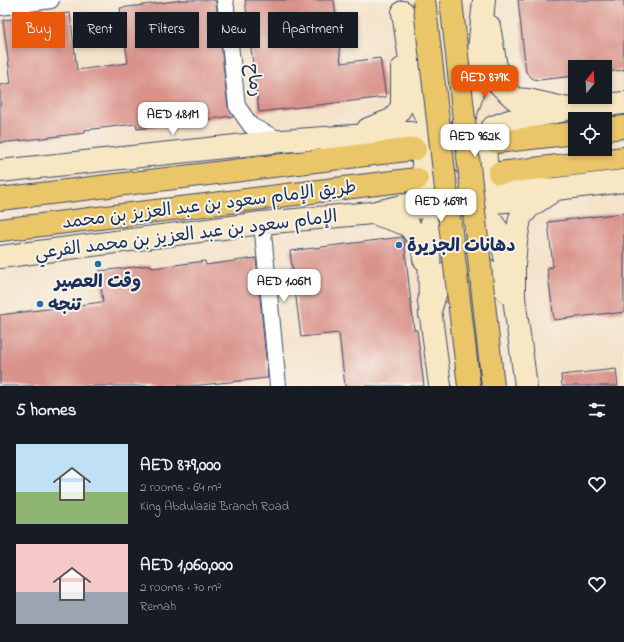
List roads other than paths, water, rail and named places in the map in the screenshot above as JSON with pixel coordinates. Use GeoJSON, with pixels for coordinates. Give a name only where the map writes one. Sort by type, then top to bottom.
{"type":"FeatureCollection","features":[{"type":"Feature","properties":{"kind":"main road"},"geometry":{"type":"LineString","coordinates":[[424,0],[469,386]]}},
{"type":"Feature","properties":{"kind":"main road"},"geometry":{"type":"LineString","coordinates":[[451,0],[493,386]]}},
{"type":"Feature","properties":{"kind":"main road"},"geometry":{"type":"LineString","coordinates":[[612,128],[624,127]]}},
{"type":"Feature","properties":{"kind":"main road"},"geometry":{"type":"LineString","coordinates":[[496,142],[568,134]]}},
{"type":"Feature","properties":{"kind":"main road","name":"طريق الإمام سعود بن عبد العزيز بن محمد"},"geometry":{"type":"LineString","coordinates":[[0,199],[415,149]]}},
{"type":"Feature","properties":{"kind":"main road"},"geometry":{"type":"LineString","coordinates":[[499,173],[624,158]]}},
{"type":"Feature","properties":{"kind":"main road","name":"طريق الإمام سعود بن عبد العزيز بن محمد"},"geometry":{"type":"LineString","coordinates":[[0,230],[417,179]]}},
{"type":"Feature","properties":{"kind":"street"},"geometry":{"type":"LineString","coordinates":[[0,7],[51,0]]}},
{"type":"Feature","properties":{"kind":"street","name":"رماح"},"geometry":{"type":"LineString","coordinates":[[225,0],[237,106],[251,126],[282,142]]}},
{"type":"Feature","properties":{"kind":"street"},"geometry":{"type":"LineString","coordinates":[[402,6],[416,57],[427,66],[444,70],[455,67],[472,55],[484,0]]}},
{"type":"Feature","properties":{"kind":"street"},"geometry":{"type":"LineString","coordinates":[[484,0],[499,84],[515,99],[528,100],[568,109]]}},
{"type":"Feature","properties":{"kind":"street"},"geometry":{"type":"LineString","coordinates":[[430,314],[429,233],[434,216],[429,200],[437,190],[457,157],[470,126],[484,0]]}},
{"type":"Feature","properties":{"kind":"street"},"geometry":{"type":"LineString","coordinates":[[350,136],[394,119],[402,106],[402,6]]}},
{"type":"Feature","properties":{"kind":"street"},"geometry":{"type":"LineString","coordinates":[[402,6],[414,88],[428,121],[488,195],[506,201]]}},
{"type":"Feature","properties":{"kind":"street"},"geometry":{"type":"LineString","coordinates":[[350,136],[405,123],[472,118],[496,113],[568,109],[624,103]]}},
{"type":"Feature","properties":{"kind":"street"},"geometry":{"type":"LineString","coordinates":[[568,109],[509,121],[492,128],[484,138],[488,182],[504,191],[556,189],[624,181]]}},
{"type":"Feature","properties":{"kind":"street"},"geometry":{"type":"LineString","coordinates":[[405,123],[414,124],[457,157],[478,203],[500,233],[514,298],[526,386]]}},
{"type":"Feature","properties":{"kind":"street"},"geometry":{"type":"LineString","coordinates":[[0,172],[282,142],[350,136],[411,133],[421,141],[426,192],[420,202],[372,213]]}},
{"type":"Feature","properties":{"kind":"street"},"geometry":{"type":"LineString","coordinates":[[372,213],[430,206],[506,201],[556,189]]}},
{"type":"Feature","properties":{"kind":"street"},"geometry":{"type":"LineString","coordinates":[[514,298],[514,266],[520,218],[528,207],[556,189]]}},
{"type":"Feature","properties":{"kind":"street"},"geometry":{"type":"LineString","coordinates":[[372,213],[408,225],[422,243],[440,386]]}},
{"type":"Feature","properties":{"kind":"street","name":"الإمام سعود بن عبد العزيز بن محمد الفرعي"},"geometry":{"type":"LineString","coordinates":[[0,256],[262,224],[372,213]]}},
{"type":"Feature","properties":{"kind":"street"},"geometry":{"type":"LineString","coordinates":[[262,224],[278,386]]}},
{"type":"Feature","properties":{"kind":"street"},"geometry":{"type":"LineString","coordinates":[[430,314],[437,288],[454,266],[468,264],[487,270],[514,298]]}},
{"type":"Feature","properties":{"kind":"place","name":"دهانات الجزيرة"},"geometry":{"type":"Point","coordinates":[399,245]}},
{"type":"Feature","properties":{"kind":"place","name":"وقت العصير"},"geometry":{"type":"Point","coordinates":[98,264]}},
{"type":"Feature","properties":{"kind":"place","name":"تنجه"},"geometry":{"type":"Point","coordinates":[40,304]}}]}
